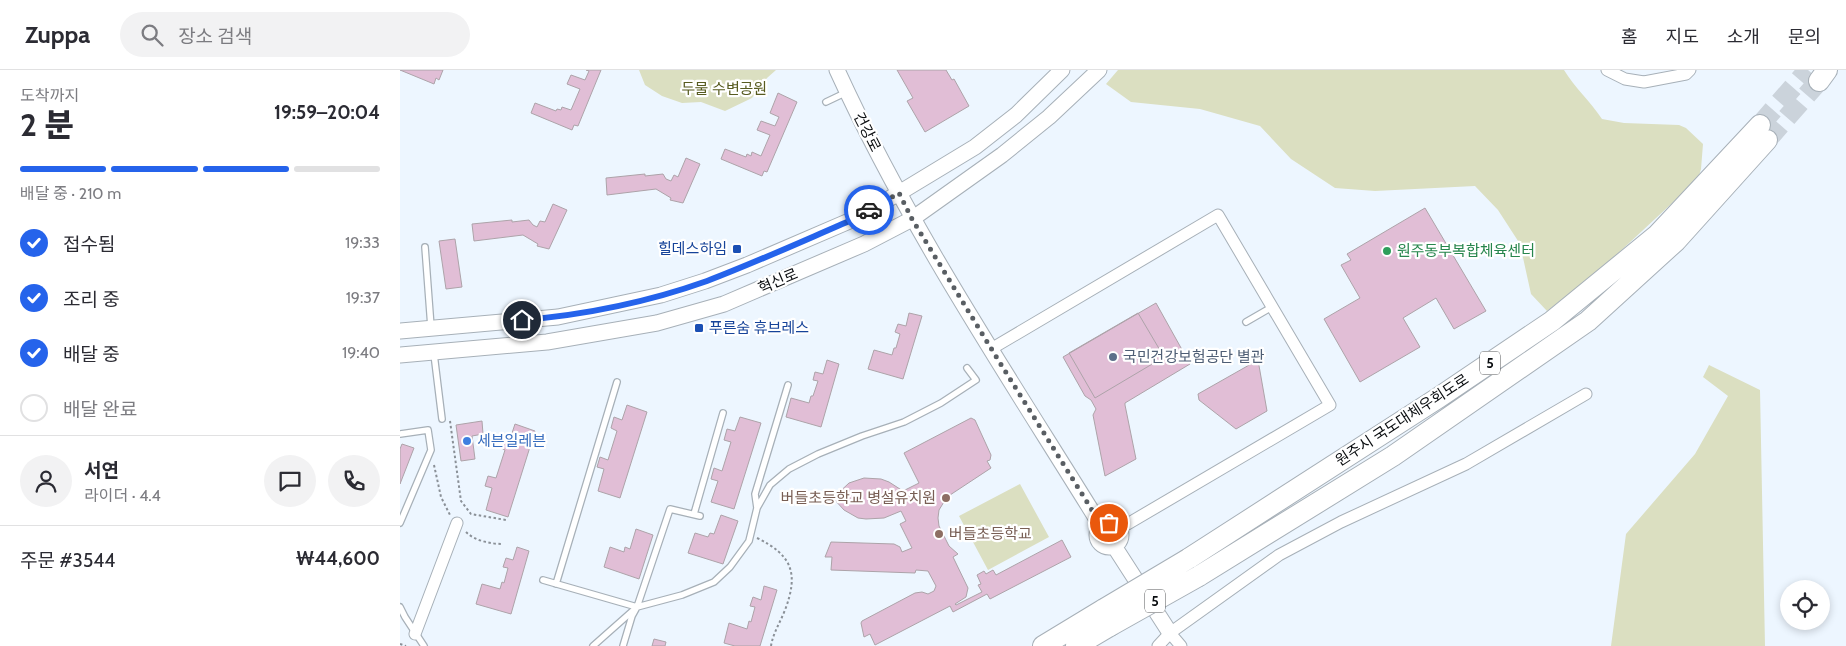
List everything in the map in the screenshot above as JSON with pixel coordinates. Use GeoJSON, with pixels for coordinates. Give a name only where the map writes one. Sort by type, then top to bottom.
{"type":"FeatureCollection","features":[{"type":"Feature","properties":{"kind":"highway","name":"원주시 국도대체우회도로"},"geometry":{"type":"LineString","coordinates":[[1763,132],[1676,242],[1588,321],[1394,456],[1199,576],[1107,617],[1188,559],[1438,398],[1552,321],[1657,235],[1763,132]]}},
{"type":"Feature","properties":{"kind":"highway","name":"5"},"geometry":{"type":"LineString","coordinates":[[1043,646],[1107,617]]}},
{"type":"Feature","properties":{"kind":"highway","name":"5"},"geometry":{"type":"LineString","coordinates":[[1076,646],[1107,617]]}},
{"type":"Feature","properties":{"kind":"street","name":"건강로"},"geometry":{"type":"LineString","coordinates":[[837,70],[912,219]]}},
{"type":"Feature","properties":{"kind":"street","name":"혁신로"},"geometry":{"type":"LineString","coordinates":[[400,331],[558,317],[661,295],[747,265],[854,219],[975,147],[1016,115],[1062,70]]}},
{"type":"Feature","properties":{"kind":"street","name":"혁신로"},"geometry":{"type":"LineString","coordinates":[[400,355],[547,342],[657,323],[724,304],[864,244],[912,219],[1002,155],[1049,117],[1099,70]]}},
{"type":"Feature","properties":{"kind":"street"},"geometry":{"type":"LineString","coordinates":[[1607,70],[1625,79],[1644,82],[1686,74],[1690,70]]}},
{"type":"Feature","properties":{"kind":"street"},"geometry":{"type":"LineString","coordinates":[[991,349],[1218,215],[1330,405],[1119,529]]}},
{"type":"Feature","properties":{"kind":"street"},"geometry":{"type":"LineString","coordinates":[[912,219],[1102,526]]}},
{"type":"Feature","properties":{"kind":"street"},"geometry":{"type":"LineString","coordinates":[[431,327],[434,351]]}},
{"type":"Feature","properties":{"kind":"street"},"geometry":{"type":"LineString","coordinates":[[1158,646],[1170,633],[1279,555],[1341,522],[1466,464],[1586,394]]}},
{"type":"Feature","properties":{"kind":"street"},"geometry":{"type":"LineString","coordinates":[[1109,523],[1119,529],[1121,533],[1120,541],[1114,546],[1106,547],[1100,543],[1097,536],[1102,526],[1109,523]]}},
{"type":"Feature","properties":{"kind":"street"},"geometry":{"type":"LineString","coordinates":[[416,634],[457,524]]}},
{"type":"Feature","properties":{"kind":"street"},"geometry":{"type":"LineString","coordinates":[[1114,546],[1170,633],[1181,646]]}},
{"type":"Feature","properties":{"kind":"lane"},"geometry":{"type":"LineString","coordinates":[[826,102],[847,92]]}},
{"type":"Feature","properties":{"kind":"lane"},"geometry":{"type":"LineString","coordinates":[[425,247],[431,327]]}},
{"type":"Feature","properties":{"kind":"lane"},"geometry":{"type":"LineString","coordinates":[[1246,322],[1272,307]]}},
{"type":"Feature","properties":{"kind":"lane"},"geometry":{"type":"LineString","coordinates":[[434,351],[442,419]]}},
{"type":"Feature","properties":{"kind":"lane"},"geometry":{"type":"LineString","coordinates":[[593,646],[637,607],[682,595],[714,582],[730,568],[749,541],[757,508],[770,485],[789,469],[854,439],[904,422],[941,403],[976,380],[967,368]]}},
{"type":"Feature","properties":{"kind":"lane"},"geometry":{"type":"LineString","coordinates":[[556,584],[618,382]]}},
{"type":"Feature","properties":{"kind":"lane"},"geometry":{"type":"LineString","coordinates":[[757,508],[754,494],[788,384]]}},
{"type":"Feature","properties":{"kind":"lane"},"geometry":{"type":"LineString","coordinates":[[694,514],[723,413]]}},
{"type":"Feature","properties":{"kind":"lane"},"geometry":{"type":"LineString","coordinates":[[400,434],[428,430],[431,450],[400,523]]}},
{"type":"Feature","properties":{"kind":"lane"},"geometry":{"type":"LineString","coordinates":[[623,646],[670,509],[700,516]]}},
{"type":"Feature","properties":{"kind":"lane"},"geometry":{"type":"LineString","coordinates":[[543,580],[637,607]]}},
{"type":"Feature","properties":{"kind":"lane"},"geometry":{"type":"LineString","coordinates":[[400,606],[424,646]]}},
{"type":"Feature","properties":{"kind":"path"},"geometry":{"type":"LineString","coordinates":[[450,418],[461,501],[471,514],[506,520]]}},
{"type":"Feature","properties":{"kind":"path"},"geometry":{"type":"LineString","coordinates":[[431,450],[441,497],[445,508],[457,524],[470,536],[493,544],[503,544]]}},
{"type":"Feature","properties":{"kind":"path"},"geometry":{"type":"LineString","coordinates":[[751,535],[773,546],[784,555],[790,567],[792,582],[785,609],[773,634],[771,646]]}},
{"type":"Feature","properties":{"kind":"path"},"geometry":{"type":"LineString","coordinates":[[400,644],[406,646]]}},
{"type":"Feature","properties":{"kind":"green space","name":"두물 수변공원"},"geometry":{"type":"Polygon","coordinates":[[[639,70],[776,70],[767,78],[752,98],[725,111],[701,102],[682,103],[662,96],[645,85],[639,70]]]}},
{"type":"Feature","properties":{"kind":"green space"},"geometry":{"type":"Polygon","coordinates":[[[1118,70],[1564,70],[1602,119],[1624,123],[1679,125],[1686,128],[1703,144],[1701,169],[1698,179],[1599,271],[1547,311],[1531,294],[1520,244],[1498,210],[1475,186],[1375,191],[1335,188],[1291,159],[1260,126],[1200,109],[1131,102],[1106,84],[1118,70]]]}},
{"type":"Feature","properties":{"kind":"green space"},"geometry":{"type":"Polygon","coordinates":[[[1709,365],[1760,390],[1765,646],[1611,646],[1626,534],[1695,454],[1728,396],[1703,377],[1709,365]]]}},
{"type":"Feature","properties":{"kind":"green space"},"geometry":{"type":"Polygon","coordinates":[[[1020,484],[1049,537],[988,570],[959,516],[1020,484]]]}},
{"type":"Feature","properties":{"kind":"building"},"geometry":{"type":"Polygon","coordinates":[[[400,70],[443,70],[439,80],[436,78],[434,84],[400,70]]]}},
{"type":"Feature","properties":{"kind":"building"},"geometry":{"type":"Polygon","coordinates":[[[586,70],[601,70],[578,126],[574,125],[572,130],[531,113],[535,103],[556,111],[557,109],[561,110],[562,107],[571,110],[580,89],[567,84],[571,75],[585,80],[589,71],[586,70]]]}},
{"type":"Feature","properties":{"kind":"building"},"geometry":{"type":"Polygon","coordinates":[[[897,70],[946,70],[952,80],[954,79],[969,106],[925,132],[907,101],[913,98],[897,70]]]}},
{"type":"Feature","properties":{"kind":"building"},"geometry":{"type":"Polygon","coordinates":[[[778,93],[797,102],[767,172],[764,171],[762,176],[721,159],[725,149],[746,157],[747,154],[751,156],[752,152],[761,156],[770,135],[757,130],[761,121],[775,126],[779,117],[770,113],[778,93]]]}},
{"type":"Feature","properties":{"kind":"building"},"geometry":{"type":"Polygon","coordinates":[[[686,158],[700,164],[683,203],[670,200],[671,198],[656,189],[607,195],[606,178],[663,174],[666,179],[671,181],[674,175],[678,177],[686,158]]]}},
{"type":"Feature","properties":{"kind":"building"},"geometry":{"type":"Polygon","coordinates":[[[553,204],[567,210],[549,249],[537,246],[538,244],[523,235],[474,241],[472,224],[529,220],[537,227],[540,221],[545,222],[553,204]]]}},
{"type":"Feature","properties":{"kind":"building"},"geometry":{"type":"Polygon","coordinates":[[[1425,208],[1486,311],[1454,329],[1436,298],[1403,318],[1420,347],[1360,382],[1324,319],[1360,298],[1341,265],[1351,260],[1347,254],[1425,208]]]}},
{"type":"Feature","properties":{"kind":"building"},"geometry":{"type":"Polygon","coordinates":[[[455,239],[462,287],[446,289],[439,241],[455,239]]]}},
{"type":"Feature","properties":{"kind":"building"},"geometry":{"type":"Polygon","coordinates":[[[1156,303],[1190,364],[1125,403],[1136,459],[1105,476],[1093,415],[1096,409],[1091,400],[1085,396],[1063,357],[1156,303]]]}},
{"type":"Feature","properties":{"kind":"building"},"geometry":{"type":"Polygon","coordinates":[[[909,313],[922,316],[903,379],[868,369],[874,350],[892,355],[900,334],[895,332],[898,324],[906,326],[909,313]]]}},
{"type":"Feature","properties":{"kind":"building"},"geometry":{"type":"Polygon","coordinates":[[[1138,313],[1164,357],[1095,398],[1069,353],[1138,313]]]}},
{"type":"Feature","properties":{"kind":"building"},"geometry":{"type":"Polygon","coordinates":[[[827,360],[839,364],[821,427],[786,417],[791,398],[809,403],[818,381],[813,380],[815,372],[823,374],[827,360]]]}},
{"type":"Feature","properties":{"kind":"building"},"geometry":{"type":"Polygon","coordinates":[[[1258,360],[1267,411],[1236,429],[1199,400],[1198,394],[1258,360]]]}},
{"type":"Feature","properties":{"kind":"building"},"geometry":{"type":"Polygon","coordinates":[[[627,405],[647,412],[620,498],[598,491],[604,469],[597,467],[600,457],[608,460],[617,431],[611,428],[614,417],[622,420],[627,405]]]}},
{"type":"Feature","properties":{"kind":"building"},"geometry":{"type":"Polygon","coordinates":[[[740,417],[761,423],[734,509],[711,502],[718,481],[711,479],[714,468],[722,471],[731,442],[724,440],[727,429],[735,431],[740,417]]]}},
{"type":"Feature","properties":{"kind":"building"},"geometry":{"type":"Polygon","coordinates":[[[971,418],[975,420],[991,455],[990,460],[987,461],[991,468],[947,497],[939,510],[938,518],[939,526],[949,546],[958,554],[953,557],[968,588],[966,597],[955,604],[982,592],[978,585],[981,584],[977,575],[984,571],[986,574],[993,570],[996,575],[1062,540],[1071,557],[990,599],[987,594],[953,612],[950,606],[875,645],[870,634],[864,637],[862,621],[915,593],[922,592],[928,594],[934,591],[936,586],[928,571],[916,570],[915,573],[831,570],[832,557],[825,557],[831,542],[894,544],[900,547],[902,552],[912,548],[900,524],[906,521],[901,511],[884,518],[858,518],[844,510],[833,498],[849,483],[864,478],[881,479],[903,491],[919,483],[904,453],[971,418]]]}},
{"type":"Feature","properties":{"kind":"building"},"geometry":{"type":"Polygon","coordinates":[[[482,421],[483,434],[472,436],[475,459],[461,461],[456,425],[482,421]]]}},
{"type":"Feature","properties":{"kind":"building"},"geometry":{"type":"Polygon","coordinates":[[[515,424],[535,431],[508,517],[486,510],[492,488],[485,486],[488,476],[496,478],[505,450],[499,447],[502,436],[510,439],[515,424]]]}},
{"type":"Feature","properties":{"kind":"building"},"geometry":{"type":"Polygon","coordinates":[[[402,444],[414,448],[400,484],[400,449],[402,444]]]}},
{"type":"Feature","properties":{"kind":"building"},"geometry":{"type":"Polygon","coordinates":[[[721,515],[738,521],[723,564],[688,553],[695,533],[708,537],[710,533],[714,534],[721,515]]]}},
{"type":"Feature","properties":{"kind":"building"},"geometry":{"type":"Polygon","coordinates":[[[636,529],[653,535],[639,579],[604,567],[610,547],[624,552],[625,547],[630,549],[636,529]]]}},
{"type":"Feature","properties":{"kind":"building"},"geometry":{"type":"Polygon","coordinates":[[[517,547],[529,551],[511,614],[476,604],[482,584],[500,589],[502,582],[504,583],[508,568],[503,567],[506,558],[513,560],[517,547]]]}},
{"type":"Feature","properties":{"kind":"building"},"geometry":{"type":"Polygon","coordinates":[[[764,586],[777,590],[760,646],[735,646],[724,643],[729,623],[747,629],[755,607],[750,606],[753,597],[761,600],[764,586]]]}},
{"type":"Feature","properties":{"kind":"building"},"geometry":{"type":"Polygon","coordinates":[[[654,639],[666,642],[665,646],[652,646],[654,639]]]}},
{"type":"Feature","properties":{"kind":"tunnel"},"geometry":{"type":"LineString","coordinates":[[1760,125],[1808,70]]}},
{"type":"Feature","properties":{"kind":"tunnel"},"geometry":{"type":"LineString","coordinates":[[1767,140],[1819,81]]}},
{"type":"Feature","properties":{"kind":"way so far"},"geometry":{"type":"LineString","coordinates":[[869,210],[899,193],[912,219],[1102,526],[1109,523]]}},
{"type":"Feature","properties":{"kind":"place","name":"힐데스하임"},"geometry":{"type":"Point","coordinates":[737,249]}},
{"type":"Feature","properties":{"kind":"place","name":"원주동부복합체육센터"},"geometry":{"type":"Point","coordinates":[1387,251]}},
{"type":"Feature","properties":{"kind":"place","name":"푸른숨 휴브레스"},"geometry":{"type":"Point","coordinates":[699,328]}},
{"type":"Feature","properties":{"kind":"place","name":"국민건강보험공단 별관"},"geometry":{"type":"Point","coordinates":[1113,357]}},
{"type":"Feature","properties":{"kind":"place","name":"세븐일레븐"},"geometry":{"type":"Point","coordinates":[467,441]}},
{"type":"Feature","properties":{"kind":"place","name":"버들초등학교 병설유치원"},"geometry":{"type":"Point","coordinates":[946,498]}},
{"type":"Feature","properties":{"kind":"place","name":"버들초등학교"},"geometry":{"type":"Point","coordinates":[939,534]}},
{"type":"Feature","properties":{"kind":"route"},"geometry":{"type":"LineString","coordinates":[[522,320],[558,317],[612,307],[661,295],[747,265],[854,219],[869,210]]}}]}
